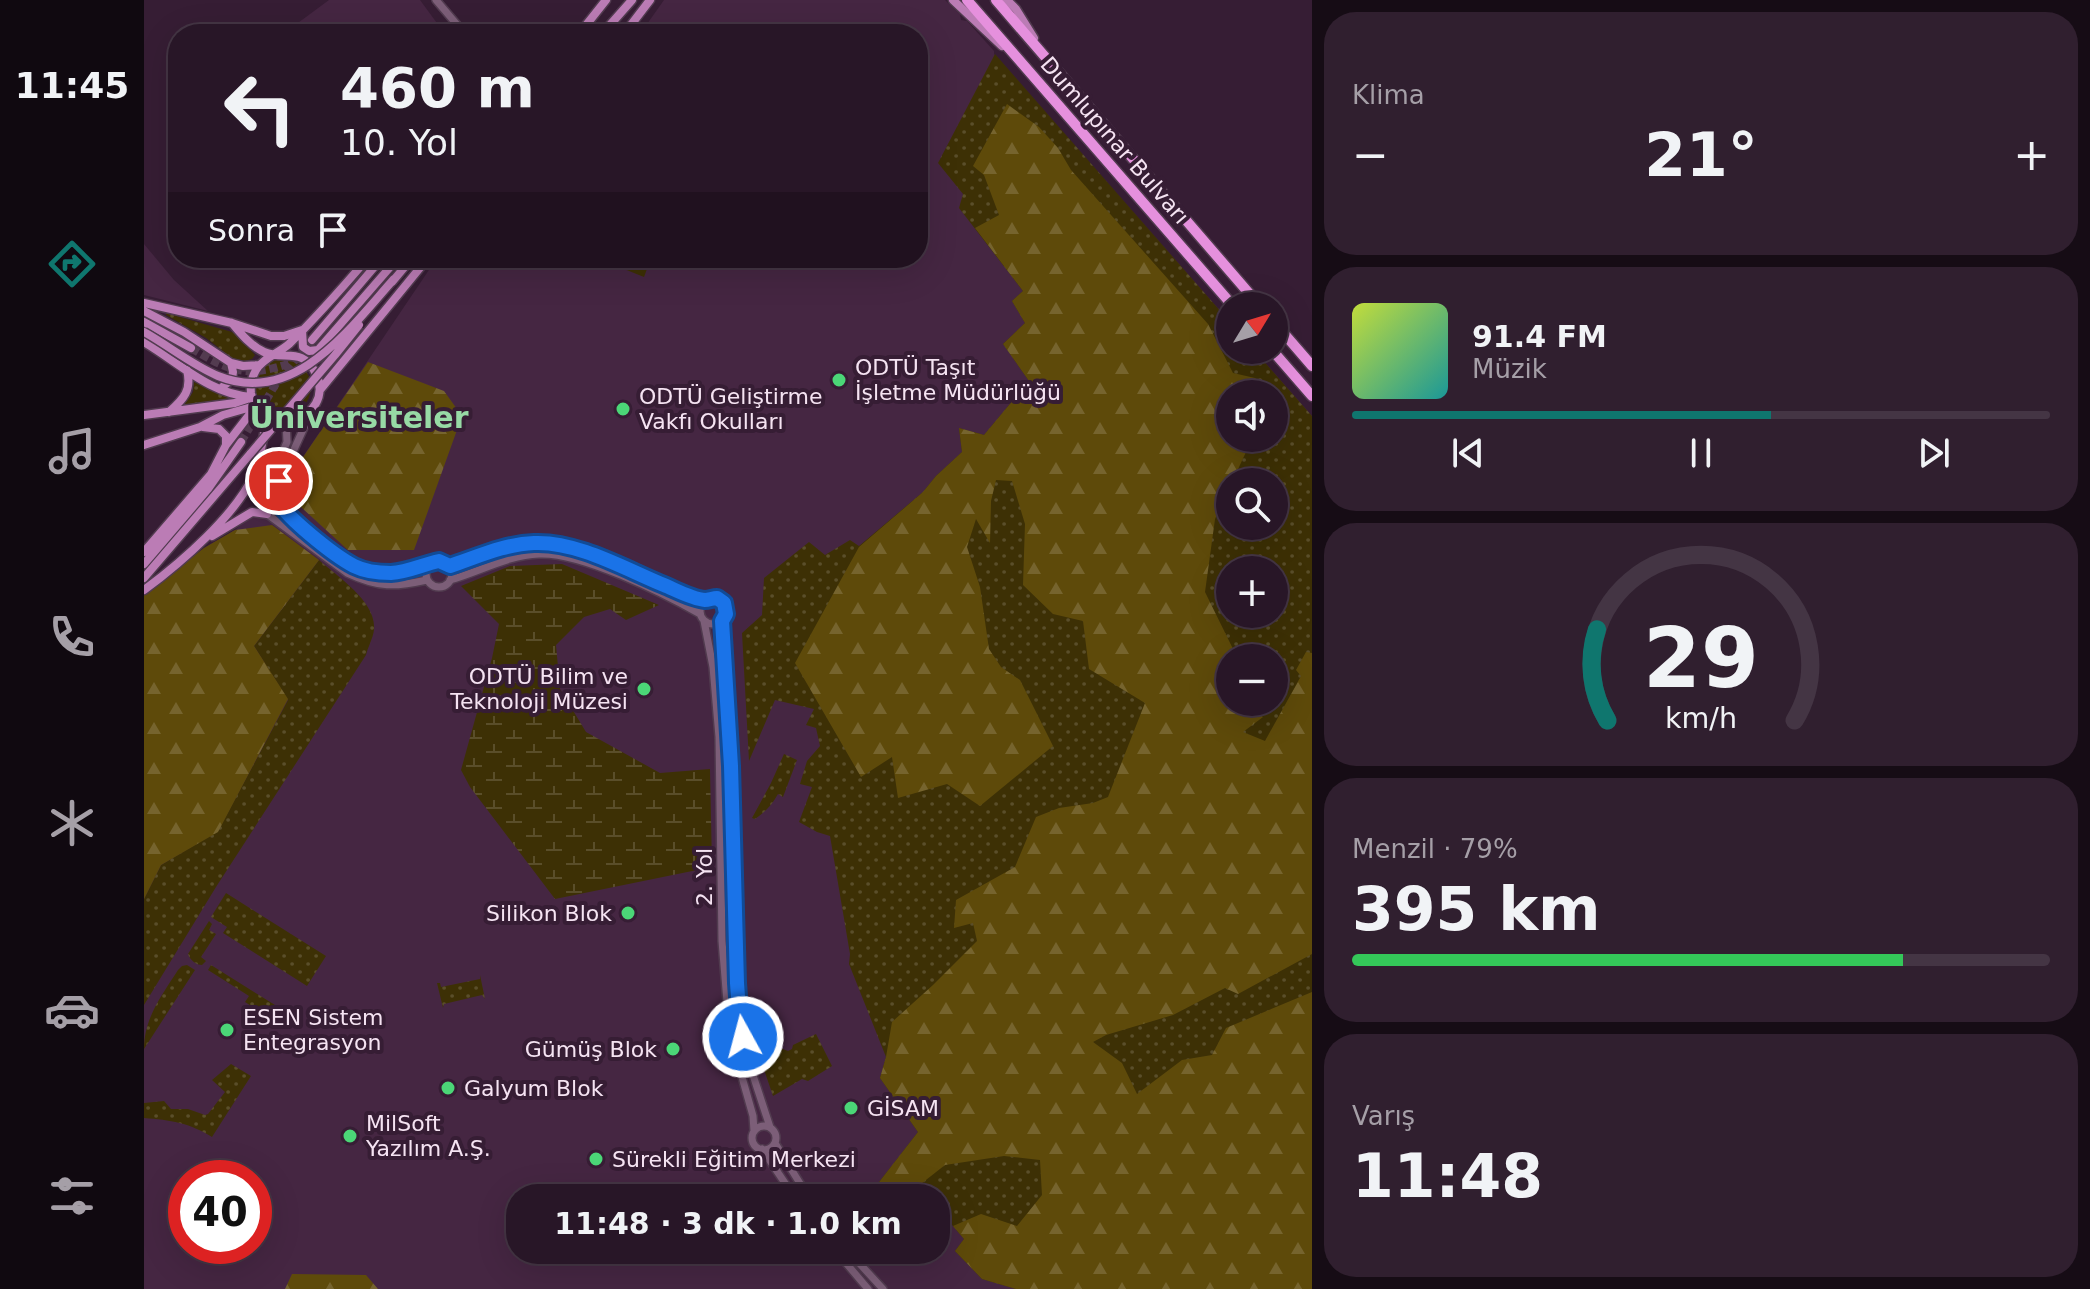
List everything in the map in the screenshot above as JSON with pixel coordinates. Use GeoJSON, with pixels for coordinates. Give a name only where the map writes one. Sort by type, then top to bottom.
{"type":"FeatureCollection","features":[{"type":"Feature","properties":{"kind":"highway","name":"Dumlupınar Bulvarı"},"geometry":{"type":"LineString","coordinates":[[967,0],[1221,292]]}},
{"type":"Feature","properties":{"kind":"highway","name":"Dumlupınar Bulvarı"},"geometry":{"type":"LineString","coordinates":[[996,0],[1248,292]]}},
{"type":"Feature","properties":{"kind":"highway"},"geometry":{"type":"LineString","coordinates":[[1288,338],[1312,366]]}},
{"type":"Feature","properties":{"kind":"highway"},"geometry":{"type":"LineString","coordinates":[[1284,364],[1312,396]]}},
{"type":"Feature","properties":{"kind":"main road"},"geometry":{"type":"LineString","coordinates":[[611,24],[632,0]]}},
{"type":"Feature","properties":{"kind":"main road"},"geometry":{"type":"LineString","coordinates":[[634,24],[652,0]]}},
{"type":"Feature","properties":{"kind":"main road"},"geometry":{"type":"LineString","coordinates":[[953,0],[1019,60]]}},
{"type":"Feature","properties":{"kind":"main road"},"geometry":{"type":"LineString","coordinates":[[1007,0],[1016,9],[1049,62]]}},
{"type":"Feature","properties":{"kind":"main road"},"geometry":{"type":"LineString","coordinates":[[587,24],[604,2]]}},
{"type":"Feature","properties":{"kind":"main road"},"geometry":{"type":"LineString","coordinates":[[144,311],[184,332],[231,363],[243,366],[260,364],[277,355],[359,268]]}},
{"type":"Feature","properties":{"kind":"main road"},"geometry":{"type":"LineString","coordinates":[[312,340],[373,268]]}},
{"type":"Feature","properties":{"kind":"main road"},"geometry":{"type":"LineString","coordinates":[[319,390],[315,372],[318,350],[389,268]]}},
{"type":"Feature","properties":{"kind":"main road"},"geometry":{"type":"LineString","coordinates":[[144,578],[335,355],[403,268]]}},
{"type":"Feature","properties":{"kind":"main road"},"geometry":{"type":"LineString","coordinates":[[144,342],[220,389],[254,402],[270,419],[286,422],[301,418],[313,408],[319,390],[420,268]]}},
{"type":"Feature","properties":{"kind":"main road"},"geometry":{"type":"LineString","coordinates":[[144,332],[226,379],[247,382],[278,379],[302,369],[325,353],[394,279]]}},
{"type":"Feature","properties":{"kind":"main road"},"geometry":{"type":"LineString","coordinates":[[144,303],[232,323],[271,336],[284,336],[302,330]]}},
{"type":"Feature","properties":{"kind":"main road"},"geometry":{"type":"LineString","coordinates":[[144,322],[191,348]]}},
{"type":"Feature","properties":{"kind":"main road"},"geometry":{"type":"LineString","coordinates":[[232,323],[261,351],[296,356],[307,362],[315,372]]}},
{"type":"Feature","properties":{"kind":"main road"},"geometry":{"type":"LineString","coordinates":[[302,330],[303,347],[309,351],[318,350]]}},
{"type":"Feature","properties":{"kind":"main road"},"geometry":{"type":"LineString","coordinates":[[220,389],[234,375],[231,363]]}},
{"type":"Feature","properties":{"kind":"main road"},"geometry":{"type":"LineString","coordinates":[[144,552],[211,474],[254,402],[252,378],[260,364]]}},
{"type":"Feature","properties":{"kind":"main road"},"geometry":{"type":"LineString","coordinates":[[169,412],[188,390],[186,369]]}},
{"type":"Feature","properties":{"kind":"main road"},"geometry":{"type":"LineString","coordinates":[[144,415],[254,402]]}},
{"type":"Feature","properties":{"kind":"main road"},"geometry":{"type":"LineString","coordinates":[[144,445],[200,427],[254,402]]}},
{"type":"Feature","properties":{"kind":"main road"},"geometry":{"type":"LineString","coordinates":[[144,590],[223,520],[252,480],[270,419]]}},
{"type":"Feature","properties":{"kind":"main road"},"geometry":{"type":"LineString","coordinates":[[200,427],[219,429],[226,436],[226,445]]}},
{"type":"Feature","properties":{"kind":"main road"},"geometry":{"type":"LineString","coordinates":[[144,564],[208,489],[241,442]]}},
{"type":"Feature","properties":{"kind":"main road"},"geometry":{"type":"LineString","coordinates":[[201,542],[244,516],[257,512],[267,514]]}},
{"type":"Feature","properties":{"kind":"street"},"geometry":{"type":"LineString","coordinates":[[436,0],[456,24]]}},
{"type":"Feature","properties":{"kind":"street"},"geometry":{"type":"LineString","coordinates":[[313,408],[276,489],[277,501],[305,529],[342,558],[365,570],[391,573],[439,561],[450,566],[512,546],[548,543],[593,555],[684,594],[706,600],[717,598],[724,603],[726,614],[722,621],[711,624],[683,604],[615,573],[561,556],[537,554],[501,561],[450,580]]}},
{"type":"Feature","properties":{"kind":"street"},"geometry":{"type":"LineString","coordinates":[[286,422],[287,442],[264,495],[267,514],[359,579],[397,587],[427,580]]}},
{"type":"Feature","properties":{"kind":"street"},"geometry":{"type":"LineString","coordinates":[[279,522],[285,512]]}},
{"type":"Feature","properties":{"kind":"street"},"geometry":{"type":"LineString","coordinates":[[300,538],[305,529]]}},
{"type":"Feature","properties":{"kind":"street"},"geometry":{"type":"LineString","coordinates":[[429,565],[427,580],[439,587],[450,580],[450,566]]}},
{"type":"Feature","properties":{"kind":"street"},"geometry":{"type":"LineString","coordinates":[[702,618],[701,606],[706,600]]}},
{"type":"Feature","properties":{"kind":"street","name":"2. Yol"},"geometry":{"type":"LineString","coordinates":[[702,618],[713,667],[719,737],[722,941],[731,1030],[753,1116],[754,1143],[762,1149],[786,1184]]}},
{"type":"Feature","properties":{"kind":"street","name":"2. Yol"},"geometry":{"type":"LineString","coordinates":[[722,621],[731,766],[739,1010],[754,1080],[776,1136],[775,1143],[800,1184]]}},
{"type":"Feature","properties":{"kind":"street"},"geometry":{"type":"LineString","coordinates":[[722,941],[735,938]]}},
{"type":"Feature","properties":{"kind":"street"},"geometry":{"type":"LineString","coordinates":[[754,1131],[763,1126],[770,1127]]}},
{"type":"Feature","properties":{"kind":"street"},"geometry":{"type":"LineString","coordinates":[[762,1149],[770,1148],[775,1143]]}},
{"type":"Feature","properties":{"kind":"street"},"geometry":{"type":"LineString","coordinates":[[847,1264],[868,1289]]}},
{"type":"Feature","properties":{"kind":"street"},"geometry":{"type":"LineString","coordinates":[[860,1264],[883,1289]]}},
{"type":"Feature","properties":{"kind":"shaded area"},"geometry":{"type":"Polygon","coordinates":[[[329,0],[420,0],[438,24],[297,24],[329,0]]]}},
{"type":"Feature","properties":{"kind":"shaded area"},"geometry":{"type":"Polygon","coordinates":[[[664,0],[945,0],[994,51],[1216,306],[1216,364],[1266,364],[1280,380],[1216,380],[1216,452],[1288,452],[1288,389],[1312,416],[1312,1289],[144,1289],[144,595],[204,548],[235,530],[288,479],[430,268],[928,268],[928,24],[647,24],[664,0]]]}},
{"type":"Feature","properties":{"kind":"shaded area"},"geometry":{"type":"Polygon","coordinates":[[[144,244],[174,280],[208,311],[144,295],[144,244]]]}},
{"type":"Feature","properties":{"kind":"green space"},"geometry":{"type":"Polygon","coordinates":[[[995,54],[1216,306],[1216,364],[1266,364],[1280,380],[1216,380],[1216,452],[1288,452],[1288,389],[1312,416],[1312,1289],[1016,1289],[982,1279],[955,1251],[964,1239],[950,1222],[950,1184],[878,1184],[918,1132],[880,1078],[886,1057],[849,964],[850,954],[830,836],[799,822],[812,787],[800,784],[807,761],[820,746],[816,728],[806,725],[814,709],[775,700],[749,761],[742,633],[762,615],[764,578],[809,542],[825,555],[850,540],[859,546],[923,492],[962,452],[959,428],[984,435],[1029,381],[1003,344],[1025,323],[1012,301],[1023,291],[959,208],[963,194],[938,163],[995,54]]]}},
{"type":"Feature","properties":{"kind":"green space"},"geometry":{"type":"Polygon","coordinates":[[[1007,104],[1039,127],[1058,148],[1071,170],[1208,324],[1216,340],[1216,364],[1228,364],[1233,373],[1257,380],[1216,380],[1216,452],[1246,452],[1239,468],[1216,468],[1216,517],[1205,592],[1216,614],[1216,628],[1223,628],[1231,644],[1216,644],[1216,716],[1261,716],[1243,732],[1265,741],[1279,716],[1288,716],[1288,699],[1301,676],[1296,670],[1306,652],[1312,653],[1312,954],[1238,994],[1225,988],[1173,1015],[1106,1035],[1093,1042],[1122,1063],[1137,1094],[1182,1060],[1212,1055],[1226,1028],[1312,992],[1312,1289],[1016,1289],[982,1279],[955,1251],[964,1239],[953,1226],[981,1214],[1017,1226],[1042,1195],[1040,1160],[1004,1156],[945,1165],[921,1184],[878,1184],[918,1132],[880,1078],[892,1022],[977,941],[973,923],[954,928],[956,900],[1015,867],[1036,817],[1059,808],[1093,803],[1108,797],[1145,703],[1089,669],[1083,621],[1053,614],[1023,585],[1025,524],[1012,481],[996,480],[991,501],[990,543],[976,519],[967,547],[980,587],[989,649],[1001,667],[1020,680],[1053,746],[980,806],[947,784],[898,798],[892,757],[861,777],[795,663],[859,547],[923,492],[962,452],[959,428],[984,435],[1029,381],[1003,344],[1025,323],[1012,301],[1023,291],[975,228],[999,215],[984,175],[973,166],[1007,104]]]}},
{"type":"Feature","properties":{"kind":"green space"},"geometry":{"type":"Polygon","coordinates":[[[622,268],[647,268],[644,277],[622,268]]]}},
{"type":"Feature","properties":{"kind":"green space"},"geometry":{"type":"Polygon","coordinates":[[[166,313],[232,332],[255,355],[245,361],[232,358],[166,313]]]}},
{"type":"Feature","properties":{"kind":"green space"},"geometry":{"type":"Polygon","coordinates":[[[283,359],[303,367],[311,387],[303,407],[283,415],[263,407],[255,387],[263,367],[283,359]]]}},
{"type":"Feature","properties":{"kind":"green space"},"geometry":{"type":"Polygon","coordinates":[[[368,362],[444,391],[462,416],[414,550],[348,550],[291,498],[288,479],[368,362]]]}},
{"type":"Feature","properties":{"kind":"green space"},"geometry":{"type":"Polygon","coordinates":[[[194,382],[231,398],[184,405],[193,392],[194,382]]]}},
{"type":"Feature","properties":{"kind":"green space"},"geometry":{"type":"Polygon","coordinates":[[[272,525],[319,560],[254,646],[288,699],[218,832],[161,865],[144,899],[144,595],[204,548],[235,530],[272,525]]]}},
{"type":"Feature","properties":{"kind":"green space"},"geometry":{"type":"Polygon","coordinates":[[[319,560],[355,591],[369,610],[374,630],[366,655],[216,887],[144,1005],[144,899],[161,865],[218,831],[288,700],[254,646],[319,560]]]}},
{"type":"Feature","properties":{"kind":"green space"},"geometry":{"type":"Polygon","coordinates":[[[562,564],[659,605],[626,620],[610,609],[584,617],[556,645],[560,689],[586,732],[660,773],[710,769],[712,867],[555,899],[470,787],[461,770],[499,624],[461,586],[510,566],[562,564]]]}},
{"type":"Feature","properties":{"kind":"green space"},"geometry":{"type":"Polygon","coordinates":[[[784,754],[797,760],[783,797],[778,794],[765,811],[752,818],[771,783],[784,754]]]}},
{"type":"Feature","properties":{"kind":"green space"},"geometry":{"type":"Polygon","coordinates":[[[226,893],[326,956],[307,986],[223,933],[227,927],[211,917],[226,893]]]}},
{"type":"Feature","properties":{"kind":"green space"},"geometry":{"type":"Polygon","coordinates":[[[209,921],[212,924],[209,930],[216,934],[201,957],[206,961],[200,965],[188,954],[209,921]]]}},
{"type":"Feature","properties":{"kind":"green space"},"geometry":{"type":"Polygon","coordinates":[[[187,965],[195,970],[144,1049],[147,1027],[155,1007],[178,970],[187,965]]]}},
{"type":"Feature","properties":{"kind":"green space"},"geometry":{"type":"Polygon","coordinates":[[[211,965],[283,1010],[275,1021],[245,1002],[249,996],[208,970],[211,965]]]}},
{"type":"Feature","properties":{"kind":"green space"},"geometry":{"type":"Polygon","coordinates":[[[480,975],[485,999],[482,995],[444,1004],[443,1008],[437,983],[441,987],[480,979],[480,975]]]}},
{"type":"Feature","properties":{"kind":"green space"},"geometry":{"type":"Polygon","coordinates":[[[816,1034],[832,1066],[808,1081],[802,1079],[773,1096],[759,1055],[775,1046],[788,1051],[793,1045],[816,1034]]]}},
{"type":"Feature","properties":{"kind":"green space"},"geometry":{"type":"Polygon","coordinates":[[[231,1064],[251,1076],[212,1137],[180,1123],[144,1118],[144,1103],[164,1101],[171,1109],[208,1114],[225,1092],[212,1080],[231,1064]]]}},
{"type":"Feature","properties":{"kind":"green space"},"geometry":{"type":"Polygon","coordinates":[[[292,1274],[366,1275],[378,1289],[285,1289],[292,1274]]]}},
{"type":"Feature","properties":{"kind":"tunnel"},"geometry":{"type":"LineString","coordinates":[[241,442],[277,382],[312,340]]}},
{"type":"Feature","properties":{"kind":"tunnel"},"geometry":{"type":"LineString","coordinates":[[191,348],[217,363],[239,370],[262,370],[291,363]]}},
{"type":"Feature","properties":{"kind":"place","name":"ODTÜ Taşıt İşletme Müdürlüğü"},"geometry":{"type":"Point","coordinates":[839,380]}},
{"type":"Feature","properties":{"kind":"place","name":"ODTÜ Geliştirme Vakfı Okulları"},"geometry":{"type":"Point","coordinates":[623,409]}},
{"type":"Feature","properties":{"kind":"place","name":"ODTÜ Bilim ve Teknoloji Müzesi"},"geometry":{"type":"Point","coordinates":[644,689]}},
{"type":"Feature","properties":{"kind":"place","name":"Silikon Blok"},"geometry":{"type":"Point","coordinates":[628,913]}},
{"type":"Feature","properties":{"kind":"place","name":"ESEN Sistem Entegrasyon"},"geometry":{"type":"Point","coordinates":[227,1030]}},
{"type":"Feature","properties":{"kind":"place","name":"Gümüş Blok"},"geometry":{"type":"Point","coordinates":[673,1049]}},
{"type":"Feature","properties":{"kind":"place","name":"Galyum Blok"},"geometry":{"type":"Point","coordinates":[448,1088]}},
{"type":"Feature","properties":{"kind":"place","name":"GİSAM"},"geometry":{"type":"Point","coordinates":[851,1108]}},
{"type":"Feature","properties":{"kind":"place","name":"MilSoft Yazılım A.Ş."},"geometry":{"type":"Point","coordinates":[350,1136]}},
{"type":"Feature","properties":{"kind":"place","name":"Sürekli Eğitim Merkezi"},"geometry":{"type":"Point","coordinates":[596,1159]}},
{"type":"Feature","properties":{"kind":"district","name":"Üniversiteler"},"geometry":{"type":"Point","coordinates":[359,418]}},
{"type":"Feature","properties":{"kind":"route"},"geometry":{"type":"LineString","coordinates":[[279,481],[275,496],[285,512],[342,558],[365,570],[391,573],[439,561],[450,566],[512,546],[548,543],[593,555],[684,594],[706,600],[717,598],[724,603],[726,614],[722,621],[731,766],[735,938],[743,1037]]}}]}
